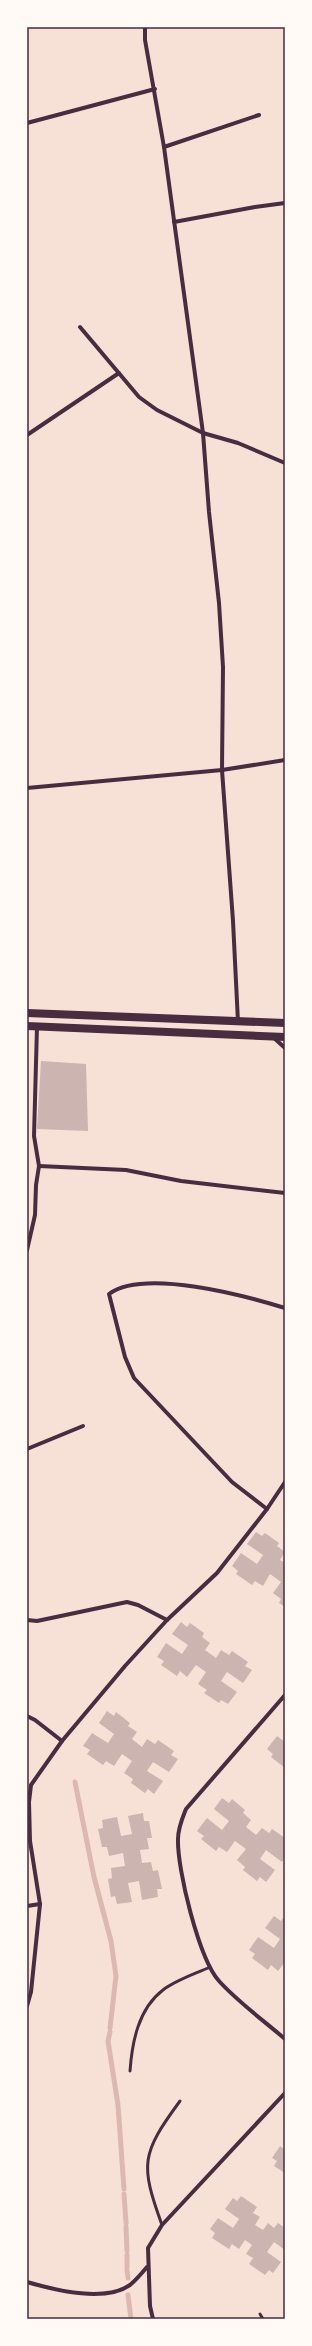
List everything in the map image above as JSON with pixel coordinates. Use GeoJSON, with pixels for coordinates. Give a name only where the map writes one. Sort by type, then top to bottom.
{"type":"FeatureCollection","features":[{"type":"Feature","properties":{"kind":"main road"},"geometry":{"type":"LineString","coordinates":[[27,1013],[285,1023]]}},
{"type":"Feature","properties":{"kind":"main road"},"geometry":{"type":"LineString","coordinates":[[27,1026],[285,1037]]}},
{"type":"Feature","properties":{"kind":"street"},"geometry":{"type":"LineString","coordinates":[[146,27],[145,40],[155,88],[164,147],[203,433],[222,652],[222,770],[233,921],[238,1022]]}},
{"type":"Feature","properties":{"kind":"street"},"geometry":{"type":"LineString","coordinates":[[27,123],[155,88]]}},
{"type":"Feature","properties":{"kind":"street"},"geometry":{"type":"LineString","coordinates":[[164,147],[259,115]]}},
{"type":"Feature","properties":{"kind":"street"},"geometry":{"type":"LineString","coordinates":[[174,222],[254,206],[285,203]]}},
{"type":"Feature","properties":{"kind":"street"},"geometry":{"type":"LineString","coordinates":[[80,327],[139,397],[157,410],[203,433],[238,443],[285,463]]}},
{"type":"Feature","properties":{"kind":"street"},"geometry":{"type":"LineString","coordinates":[[27,435],[118,373]]}},
{"type":"Feature","properties":{"kind":"street"},"geometry":{"type":"LineString","coordinates":[[27,788],[222,770],[285,760]]}},
{"type":"Feature","properties":{"kind":"street"},"geometry":{"type":"LineString","coordinates":[[27,1250],[35,1215],[36,1185],[39,1166],[34,1136],[37,1027]]}},
{"type":"Feature","properties":{"kind":"street"},"geometry":{"type":"LineString","coordinates":[[273,1037],[285,1048]]}},
{"type":"Feature","properties":{"kind":"street"},"geometry":{"type":"LineString","coordinates":[[39,1166],[126,1170],[181,1181],[285,1193]]}},
{"type":"Feature","properties":{"kind":"street"},"geometry":{"type":"LineString","coordinates":[[267,1509],[232,1482],[134,1378],[122,1344],[109,1294],[120,1289],[141,1285],[195,1285],[245,1296],[285,1308]]}},
{"type":"Feature","properties":{"kind":"street"},"geometry":{"type":"LineString","coordinates":[[27,1450],[83,1426]]}},
{"type":"Feature","properties":{"kind":"street"},"geometry":{"type":"LineString","coordinates":[[27,2006],[31,1992],[40,1904],[30,1841],[29,1802],[31,1785],[62,1742],[167,1620],[216,1573],[267,1509],[285,1482]]}},
{"type":"Feature","properties":{"kind":"street"},"geometry":{"type":"LineString","coordinates":[[27,1620],[37,1621],[127,1602],[138,1605],[167,1620]]}},
{"type":"Feature","properties":{"kind":"street"},"geometry":{"type":"LineString","coordinates":[[285,1696],[186,1810],[179,1827],[178,1840],[184,1881],[198,1938],[210,1967],[218,1980],[285,2039]]}},
{"type":"Feature","properties":{"kind":"street"},"geometry":{"type":"LineString","coordinates":[[27,1716],[35,1720],[62,1742]]}},
{"type":"Feature","properties":{"kind":"street"},"geometry":{"type":"LineString","coordinates":[[27,1906],[40,1904]]}},
{"type":"Feature","properties":{"kind":"street"},"geometry":{"type":"LineString","coordinates":[[153,2319],[150,2306],[147,2267],[148,2248],[162,2224],[285,2093]]}},
{"type":"Feature","properties":{"kind":"street"},"geometry":{"type":"LineString","coordinates":[[27,2282],[66,2292],[110,2293],[129,2285],[147,2267]]}},
{"type":"Feature","properties":{"kind":"lane"},"geometry":{"type":"LineString","coordinates":[[130,2071],[131,2050],[136,2032],[150,2003],[163,1990],[210,1967]]}},
{"type":"Feature","properties":{"kind":"lane"},"geometry":{"type":"LineString","coordinates":[[162,2224],[150,2190],[146,2160],[160,2128],[180,2101]]}},
{"type":"Feature","properties":{"kind":"lane"},"geometry":{"type":"LineString","coordinates":[[260,2314],[263,2319]]}},
{"type":"Feature","properties":{"kind":"building"},"geometry":{"type":"Polygon","coordinates":[[[41,1061],[86,1064],[88,1131],[37,1129],[41,1061]]]}},
{"type":"Feature","properties":{"kind":"building"},"geometry":{"type":"Polygon","coordinates":[[[256,1532],[262,1536],[265,1533],[279,1543],[277,1546],[285,1552],[280,1560],[285,1563],[285,1607],[279,1603],[281,1599],[273,1593],[281,1582],[270,1574],[263,1586],[255,1581],[252,1585],[236,1574],[238,1571],[232,1566],[241,1553],[257,1564],[263,1555],[247,1544],[256,1532]]]}},
{"type":"Feature","properties":{"kind":"building"},"geometry":{"type":"Polygon","coordinates":[[[181,1622],[187,1627],[190,1623],[204,1633],[202,1637],[210,1643],[205,1650],[216,1658],[221,1650],[229,1655],[232,1651],[248,1662],[245,1666],[252,1670],[243,1683],[227,1672],[221,1681],[237,1692],[228,1704],[221,1700],[219,1703],[204,1693],[207,1690],[198,1684],[206,1672],[196,1665],[187,1677],[180,1671],[177,1676],[161,1665],[164,1661],[157,1657],[166,1643],[182,1654],[188,1645],[172,1634],[181,1622]]]}},
{"type":"Feature","properties":{"kind":"building"},"geometry":{"type":"Polygon","coordinates":[[[107,1711],[114,1716],[116,1712],[130,1723],[128,1726],[137,1732],[132,1739],[142,1747],[147,1739],[155,1744],[158,1740],[174,1751],[171,1755],[178,1759],[169,1772],[153,1762],[147,1771],[163,1781],[154,1794],[148,1789],[145,1793],[131,1783],[133,1779],[124,1773],[132,1761],[122,1754],[114,1766],[106,1761],[103,1765],[87,1754],[90,1750],[83,1746],[92,1733],[108,1743],[114,1734],[99,1723],[107,1711]]]}},
{"type":"Feature","properties":{"kind":"building"},"geometry":{"type":"Polygon","coordinates":[[[277,1736],[285,1742],[285,1768],[271,1757],[273,1754],[267,1749],[277,1736]]]}},
{"type":"Feature","properties":{"kind":"building"},"geometry":{"type":"Polygon","coordinates":[[[222,1798],[229,1803],[232,1799],[245,1810],[243,1813],[251,1820],[246,1827],[256,1835],[262,1828],[269,1833],[272,1829],[285,1838],[285,1857],[282,1862],[266,1850],[260,1859],[275,1870],[266,1882],[260,1877],[257,1881],[243,1870],[245,1867],[237,1860],[246,1849],[235,1841],[227,1852],[219,1847],[216,1851],[201,1839],[204,1836],[197,1831],[207,1818],[222,1830],[229,1821],[214,1809],[222,1798]]]}},
{"type":"Feature","properties":{"kind":"building"},"geometry":{"type":"Polygon","coordinates":[[[143,1813],[144,1821],[149,1821],[152,1838],[147,1838],[149,1849],[140,1850],[142,1863],[151,1862],[153,1871],[158,1870],[162,1889],[157,1889],[158,1897],[142,1900],[139,1881],[128,1883],[132,1902],[117,1904],[115,1896],[111,1897],[108,1879],[112,1878],[111,1868],[125,1866],[123,1853],[109,1856],[107,1847],[102,1847],[98,1829],[103,1828],[102,1820],[117,1817],[121,1836],[132,1834],[128,1816],[143,1813]]]}},
{"type":"Feature","properties":{"kind":"building"},"geometry":{"type":"Polygon","coordinates":[[[274,1916],[281,1921],[283,1918],[285,1919],[285,1962],[278,1971],[271,1965],[268,1970],[252,1958],[255,1954],[249,1950],[258,1937],[274,1948],[280,1939],[265,1928],[274,1916]]]}},
{"type":"Feature","properties":{"kind":"building"},"geometry":{"type":"Polygon","coordinates":[[[280,2146],[285,2150],[285,2173],[274,2166],[277,2161],[272,2158],[280,2146]]]}},
{"type":"Feature","properties":{"kind":"building"},"geometry":{"type":"Polygon","coordinates":[[[241,2196],[257,2207],[253,2213],[260,2217],[255,2225],[263,2230],[268,2223],[274,2228],[278,2223],[285,2228],[285,2250],[274,2242],[267,2252],[281,2262],[273,2273],[269,2270],[265,2275],[249,2264],[253,2258],[246,2254],[252,2245],[245,2240],[239,2249],[232,2244],[229,2249],[212,2238],[215,2233],[210,2229],[218,2218],[233,2228],[239,2219],[225,2209],[233,2198],[237,2201],[241,2196]]]}},
{"type":"Feature","properties":{"kind":"waterway"},"geometry":{"type":"LineString","coordinates":[[75,1782],[94,1877],[111,1941],[116,1976],[110,2028]]}},
{"type":"Feature","properties":{"kind":"waterway"},"geometry":{"type":"LineString","coordinates":[[110,2032],[108,2041],[118,2105],[124,2189]]}},
{"type":"Feature","properties":{"kind":"waterway"},"geometry":{"type":"LineString","coordinates":[[124,2194],[126,2223]]}},
{"type":"Feature","properties":{"kind":"waterway"},"geometry":{"type":"LineString","coordinates":[[126,2227],[127,2251]]}},
{"type":"Feature","properties":{"kind":"waterway"},"geometry":{"type":"LineString","coordinates":[[127,2255],[127,2267]]}},
{"type":"Feature","properties":{"kind":"waterway"},"geometry":{"type":"LineString","coordinates":[[127,2270],[128,2278]]}},
{"type":"Feature","properties":{"kind":"waterway"},"geometry":{"type":"LineString","coordinates":[[128,2295],[131,2319]]}}]}
